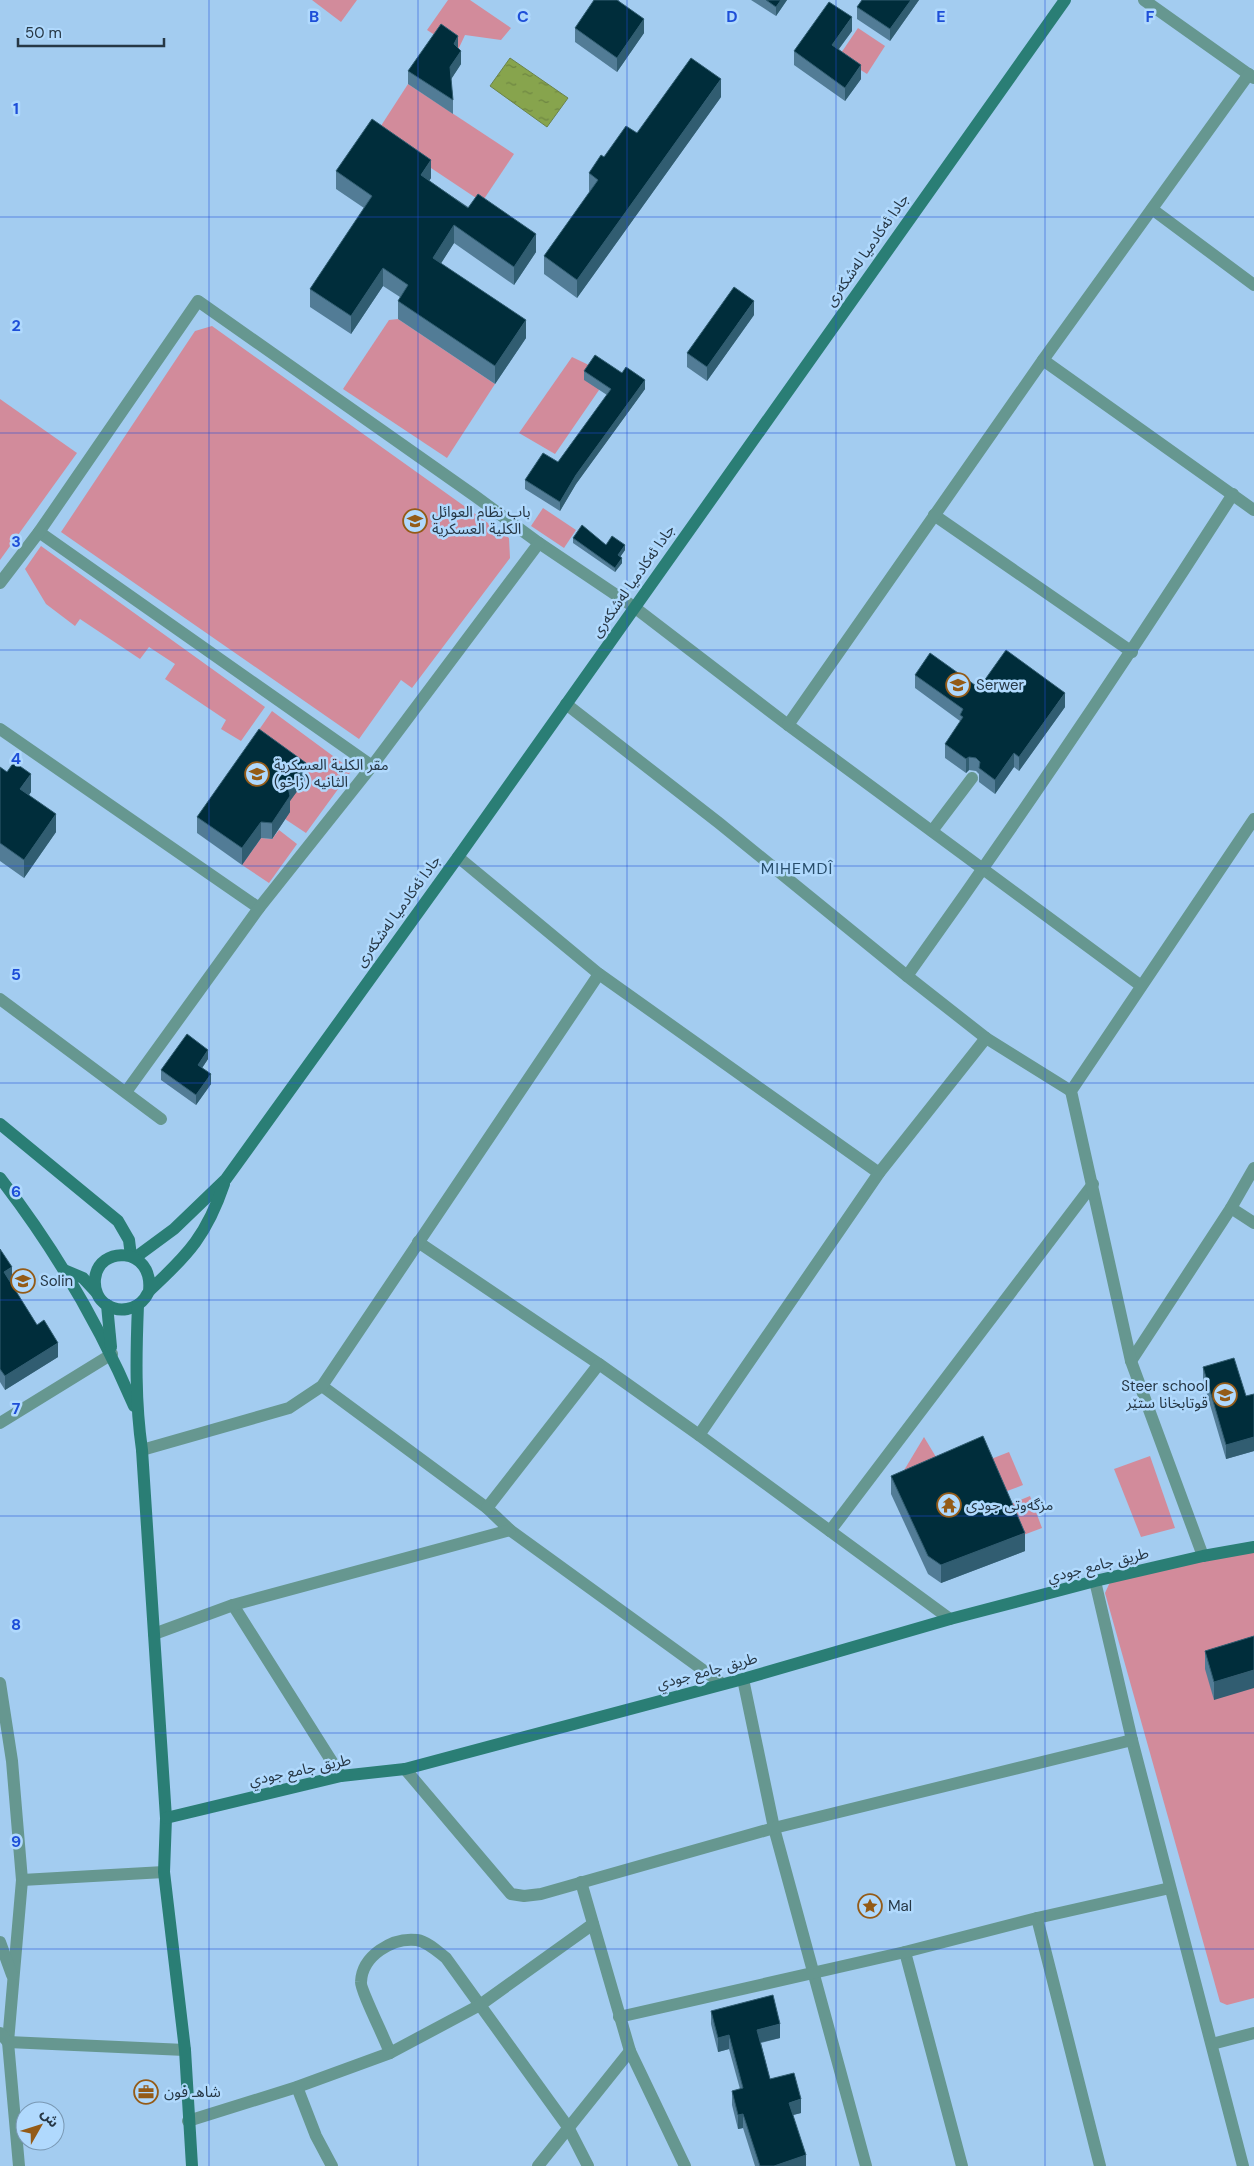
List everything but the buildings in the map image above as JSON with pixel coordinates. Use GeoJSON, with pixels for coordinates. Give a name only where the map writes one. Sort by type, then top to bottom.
{"type":"FeatureCollection","features":[{"type":"Feature","properties":{"kind":"main road","name":"جادا ئه‌كادميا له‌شكه‌رى"},"geometry":{"type":"LineString","coordinates":[[226,1179],[458,856],[1065,0]]}},
{"type":"Feature","properties":{"kind":"main road"},"geometry":{"type":"LineString","coordinates":[[0,1124],[118,1221],[129,1240],[133,1257],[148,1273],[148,1291]]}},
{"type":"Feature","properties":{"kind":"main road"},"geometry":{"type":"LineString","coordinates":[[0,1178],[41,1234],[64,1270],[112,1354],[137,1413]]}},
{"type":"Feature","properties":{"kind":"main road"},"geometry":{"type":"LineString","coordinates":[[96,1292],[95,1277],[102,1263],[116,1255],[133,1257],[174,1229],[226,1179]]}},
{"type":"Feature","properties":{"kind":"main road"},"geometry":{"type":"LineString","coordinates":[[64,1270],[83,1278],[107,1305],[117,1310],[128,1309],[138,1305],[148,1291],[170,1273],[189,1253],[208,1222],[226,1179]]}},
{"type":"Feature","properties":{"kind":"main road"},"geometry":{"type":"LineString","coordinates":[[107,1305],[112,1354]]}},
{"type":"Feature","properties":{"kind":"main road"},"geometry":{"type":"LineString","coordinates":[[138,1305],[137,1413],[142,1450],[166,1818],[164,1872],[185,2050],[192,2166]]}},
{"type":"Feature","properties":{"kind":"main road","name":"طريق جامع جودي"},"geometry":{"type":"LineString","coordinates":[[166,1818],[341,1776],[405,1769],[721,1683],[743,1679],[950,1619],[1095,1581],[1203,1556],[1254,1547]]}},
{"type":"Feature","properties":{"kind":"street"},"geometry":{"type":"LineString","coordinates":[[788,725],[1043,360],[1152,209],[1252,76],[1144,0]]}},
{"type":"Feature","properties":{"kind":"street"},"geometry":{"type":"LineString","coordinates":[[1152,209],[1254,285]]}},
{"type":"Feature","properties":{"kind":"street"},"geometry":{"type":"LineString","coordinates":[[0,584],[39,532],[198,301],[539,543],[634,608],[788,725],[1140,986]]}},
{"type":"Feature","properties":{"kind":"street"},"geometry":{"type":"LineString","coordinates":[[1043,360],[1254,510]]}},
{"type":"Feature","properties":{"kind":"street"},"geometry":{"type":"LineString","coordinates":[[907,976],[983,870],[1132,652],[1233,494]]}},
{"type":"Feature","properties":{"kind":"street"},"geometry":{"type":"LineString","coordinates":[[934,515],[1132,652]]}},
{"type":"Feature","properties":{"kind":"street"},"geometry":{"type":"LineString","coordinates":[[39,532],[372,766]]}},
{"type":"Feature","properties":{"kind":"street"},"geometry":{"type":"LineString","coordinates":[[126,1092],[259,908],[372,766],[539,543]]}},
{"type":"Feature","properties":{"kind":"street"},"geometry":{"type":"LineString","coordinates":[[566,704],[719,823],[986,1038],[1071,1091],[1131,1361],[1203,1556]]}},
{"type":"Feature","properties":{"kind":"street"},"geometry":{"type":"LineString","coordinates":[[0,729],[259,908]]}},
{"type":"Feature","properties":{"kind":"street"},"geometry":{"type":"LineString","coordinates":[[932,831],[972,778]]}},
{"type":"Feature","properties":{"kind":"street"},"geometry":{"type":"LineString","coordinates":[[1071,1091],[1254,819]]}},
{"type":"Feature","properties":{"kind":"street"},"geometry":{"type":"LineString","coordinates":[[458,856],[599,974],[879,1173]]}},
{"type":"Feature","properties":{"kind":"street"},"geometry":{"type":"LineString","coordinates":[[142,1450],[289,1408],[322,1386],[599,974]]}},
{"type":"Feature","properties":{"kind":"street"},"geometry":{"type":"LineString","coordinates":[[0,999],[161,1119]]}},
{"type":"Feature","properties":{"kind":"street"},"geometry":{"type":"LineString","coordinates":[[699,1435],[879,1173],[986,1038]]}},
{"type":"Feature","properties":{"kind":"street"},"geometry":{"type":"LineString","coordinates":[[1131,1361],[1254,1168]]}},
{"type":"Feature","properties":{"kind":"street"},"geometry":{"type":"LineString","coordinates":[[830,1531],[1093,1184]]}},
{"type":"Feature","properties":{"kind":"street"},"geometry":{"type":"LineString","coordinates":[[1230,1208],[1254,1223]]}},
{"type":"Feature","properties":{"kind":"street"},"geometry":{"type":"LineString","coordinates":[[418,1242],[599,1364],[950,1619]]}},
{"type":"Feature","properties":{"kind":"street"},"geometry":{"type":"LineString","coordinates":[[0,1423],[112,1354]]}},
{"type":"Feature","properties":{"kind":"street"},"geometry":{"type":"LineString","coordinates":[[487,1508],[599,1364]]}},
{"type":"Feature","properties":{"kind":"street"},"geometry":{"type":"LineString","coordinates":[[322,1386],[487,1508],[510,1530],[721,1683]]}},
{"type":"Feature","properties":{"kind":"street"},"geometry":{"type":"LineString","coordinates":[[154,1634],[233,1605],[510,1530]]}},
{"type":"Feature","properties":{"kind":"street"},"geometry":{"type":"LineString","coordinates":[[1095,1581],[1132,1740],[1243,2166]]}},
{"type":"Feature","properties":{"kind":"street"},"geometry":{"type":"LineString","coordinates":[[233,1605],[341,1776]]}},
{"type":"Feature","properties":{"kind":"street"},"geometry":{"type":"LineString","coordinates":[[743,1679],[774,1828],[866,2166]]}},
{"type":"Feature","properties":{"kind":"street"},"geometry":{"type":"LineString","coordinates":[[0,1683],[12,1762],[22,1880],[13,1980],[4,2037],[19,2166]]}},
{"type":"Feature","properties":{"kind":"street"},"geometry":{"type":"LineString","coordinates":[[405,1769],[511,1894],[524,1896],[540,1894],[774,1828],[1132,1740]]}},
{"type":"Feature","properties":{"kind":"street"},"geometry":{"type":"LineString","coordinates":[[22,1880],[164,1872]]}},
{"type":"Feature","properties":{"kind":"street"},"geometry":{"type":"LineString","coordinates":[[581,1882],[630,2051],[685,2166]]}},
{"type":"Feature","properties":{"kind":"street"},"geometry":{"type":"LineString","coordinates":[[619,2017],[905,1952],[1037,1918],[1170,1888]]}},
{"type":"Feature","properties":{"kind":"street"},"geometry":{"type":"LineString","coordinates":[[1037,1918],[1100,2166]]}},
{"type":"Feature","properties":{"kind":"street"},"geometry":{"type":"LineString","coordinates":[[188,2122],[297,2087],[390,2053],[480,2005],[593,1924]]}},
{"type":"Feature","properties":{"kind":"street"},"geometry":{"type":"LineString","coordinates":[[390,2053],[360,1983],[366,1963],[381,1950],[401,1940],[418,1940],[432,1947],[446,1958],[568,2127],[588,2166]]}},
{"type":"Feature","properties":{"kind":"street"},"geometry":{"type":"LineString","coordinates":[[0,1942],[13,1980]]}},
{"type":"Feature","properties":{"kind":"street"},"geometry":{"type":"LineString","coordinates":[[905,1952],[962,2166]]}},
{"type":"Feature","properties":{"kind":"street"},"geometry":{"type":"LineString","coordinates":[[1212,2044],[1254,2033]]}},
{"type":"Feature","properties":{"kind":"street"},"geometry":{"type":"LineString","coordinates":[[4,2037],[185,2050]]}},
{"type":"Feature","properties":{"kind":"street"},"geometry":{"type":"LineString","coordinates":[[538,2166],[630,2051]]}},
{"type":"Feature","properties":{"kind":"street"},"geometry":{"type":"LineString","coordinates":[[297,2087],[316,2136],[332,2166]]}},
{"type":"Feature","properties":{"kind":"shaded area"},"geometry":{"type":"Polygon","coordinates":[[[312,0],[357,0],[341,22],[312,0]]]}},
{"type":"Feature","properties":{"kind":"shaded area"},"geometry":{"type":"Polygon","coordinates":[[[448,0],[470,0],[511,28],[501,40],[465,35],[458,50],[427,30],[448,0]]]}},
{"type":"Feature","properties":{"kind":"shaded area"},"geometry":{"type":"Polygon","coordinates":[[[858,28],[885,46],[867,74],[839,56],[858,28]]]}},
{"type":"Feature","properties":{"kind":"shaded area"},"geometry":{"type":"Polygon","coordinates":[[[408,84],[514,154],[482,202],[377,132],[408,84]]]}},
{"type":"Feature","properties":{"kind":"shaded area"},"geometry":{"type":"Polygon","coordinates":[[[398,319],[495,384],[447,458],[343,389],[389,320],[398,319]]]}},
{"type":"Feature","properties":{"kind":"shaded area"},"geometry":{"type":"Polygon","coordinates":[[[212,326],[509,538],[510,558],[412,688],[401,680],[359,739],[61,532],[195,331],[212,326]]]}},
{"type":"Feature","properties":{"kind":"shaded area"},"geometry":{"type":"Polygon","coordinates":[[[572,357],[593,367],[599,390],[555,454],[519,433],[572,357]]]}},
{"type":"Feature","properties":{"kind":"shaded area"},"geometry":{"type":"Polygon","coordinates":[[[0,399],[77,453],[0,560],[0,399]]]}},
{"type":"Feature","properties":{"kind":"shaded area"},"geometry":{"type":"Polygon","coordinates":[[[543,508],[576,530],[564,548],[531,526],[543,508]]]}},
{"type":"Feature","properties":{"kind":"shaded area"},"geometry":{"type":"Polygon","coordinates":[[[41,546],[265,707],[241,741],[221,729],[226,720],[165,679],[175,664],[149,647],[140,659],[80,619],[75,626],[46,604],[25,569],[41,546]]]}},
{"type":"Feature","properties":{"kind":"shaded area"},"geometry":{"type":"Polygon","coordinates":[[[272,711],[352,770],[306,833],[285,819],[259,746],[252,740],[272,711]]]}},
{"type":"Feature","properties":{"kind":"shaded area"},"geometry":{"type":"Polygon","coordinates":[[[279,830],[297,844],[269,883],[242,865],[261,838],[272,839],[279,830]]]}},
{"type":"Feature","properties":{"kind":"shaded area"},"geometry":{"type":"Polygon","coordinates":[[[924,1437],[942,1467],[894,1487],[924,1437]]]}},
{"type":"Feature","properties":{"kind":"shaded area"},"geometry":{"type":"Polygon","coordinates":[[[1009,1452],[1023,1485],[999,1494],[986,1461],[1009,1452]]]}},
{"type":"Feature","properties":{"kind":"shaded area"},"geometry":{"type":"Polygon","coordinates":[[[1150,1456],[1175,1528],[1141,1537],[1114,1469],[1150,1456]]]}},
{"type":"Feature","properties":{"kind":"shaded area"},"geometry":{"type":"Polygon","coordinates":[[[1030,1496],[1042,1528],[1018,1537],[1006,1506],[1030,1496]]]}},
{"type":"Feature","properties":{"kind":"shaded area"},"geometry":{"type":"Polygon","coordinates":[[[1254,1549],[1254,1998],[1227,2005],[1220,2002],[1105,1593],[1110,1582],[1254,1549]]]}},
{"type":"Feature","properties":{"kind":"water"},"geometry":{"type":"Polygon","coordinates":[[[510,58],[568,98],[547,127],[490,86],[510,58]]]}},
{"type":"Feature","properties":{"kind":"place","name":"باب نظام العوائل الكلية العسكرية"},"geometry":{"type":"Point","coordinates":[415,521]}},
{"type":"Feature","properties":{"kind":"place","name":"Serwer"},"geometry":{"type":"Point","coordinates":[958,685]}},
{"type":"Feature","properties":{"kind":"place","name":"مقر الكلية العسكرية الثانيه (زاخو)"},"geometry":{"type":"Point","coordinates":[257,774]}},
{"type":"Feature","properties":{"kind":"place","name":"Solin"},"geometry":{"type":"Point","coordinates":[23,1281]}},
{"type":"Feature","properties":{"kind":"place","name":"Steer school قوتابخانا ستێر"},"geometry":{"type":"Point","coordinates":[1225,1395]}},
{"type":"Feature","properties":{"kind":"place","name":"مزگەوتی جودی"},"geometry":{"type":"Point","coordinates":[949,1505]}},
{"type":"Feature","properties":{"kind":"place","name":"Mal"},"geometry":{"type":"Point","coordinates":[870,1906]}},
{"type":"Feature","properties":{"kind":"place","name":"شاهـ فون"},"geometry":{"type":"Point","coordinates":[146,2092]}},
{"type":"Feature","properties":{"kind":"district","name":"MIHEMDÎ"},"geometry":{"type":"Point","coordinates":[797,868]}}]}
